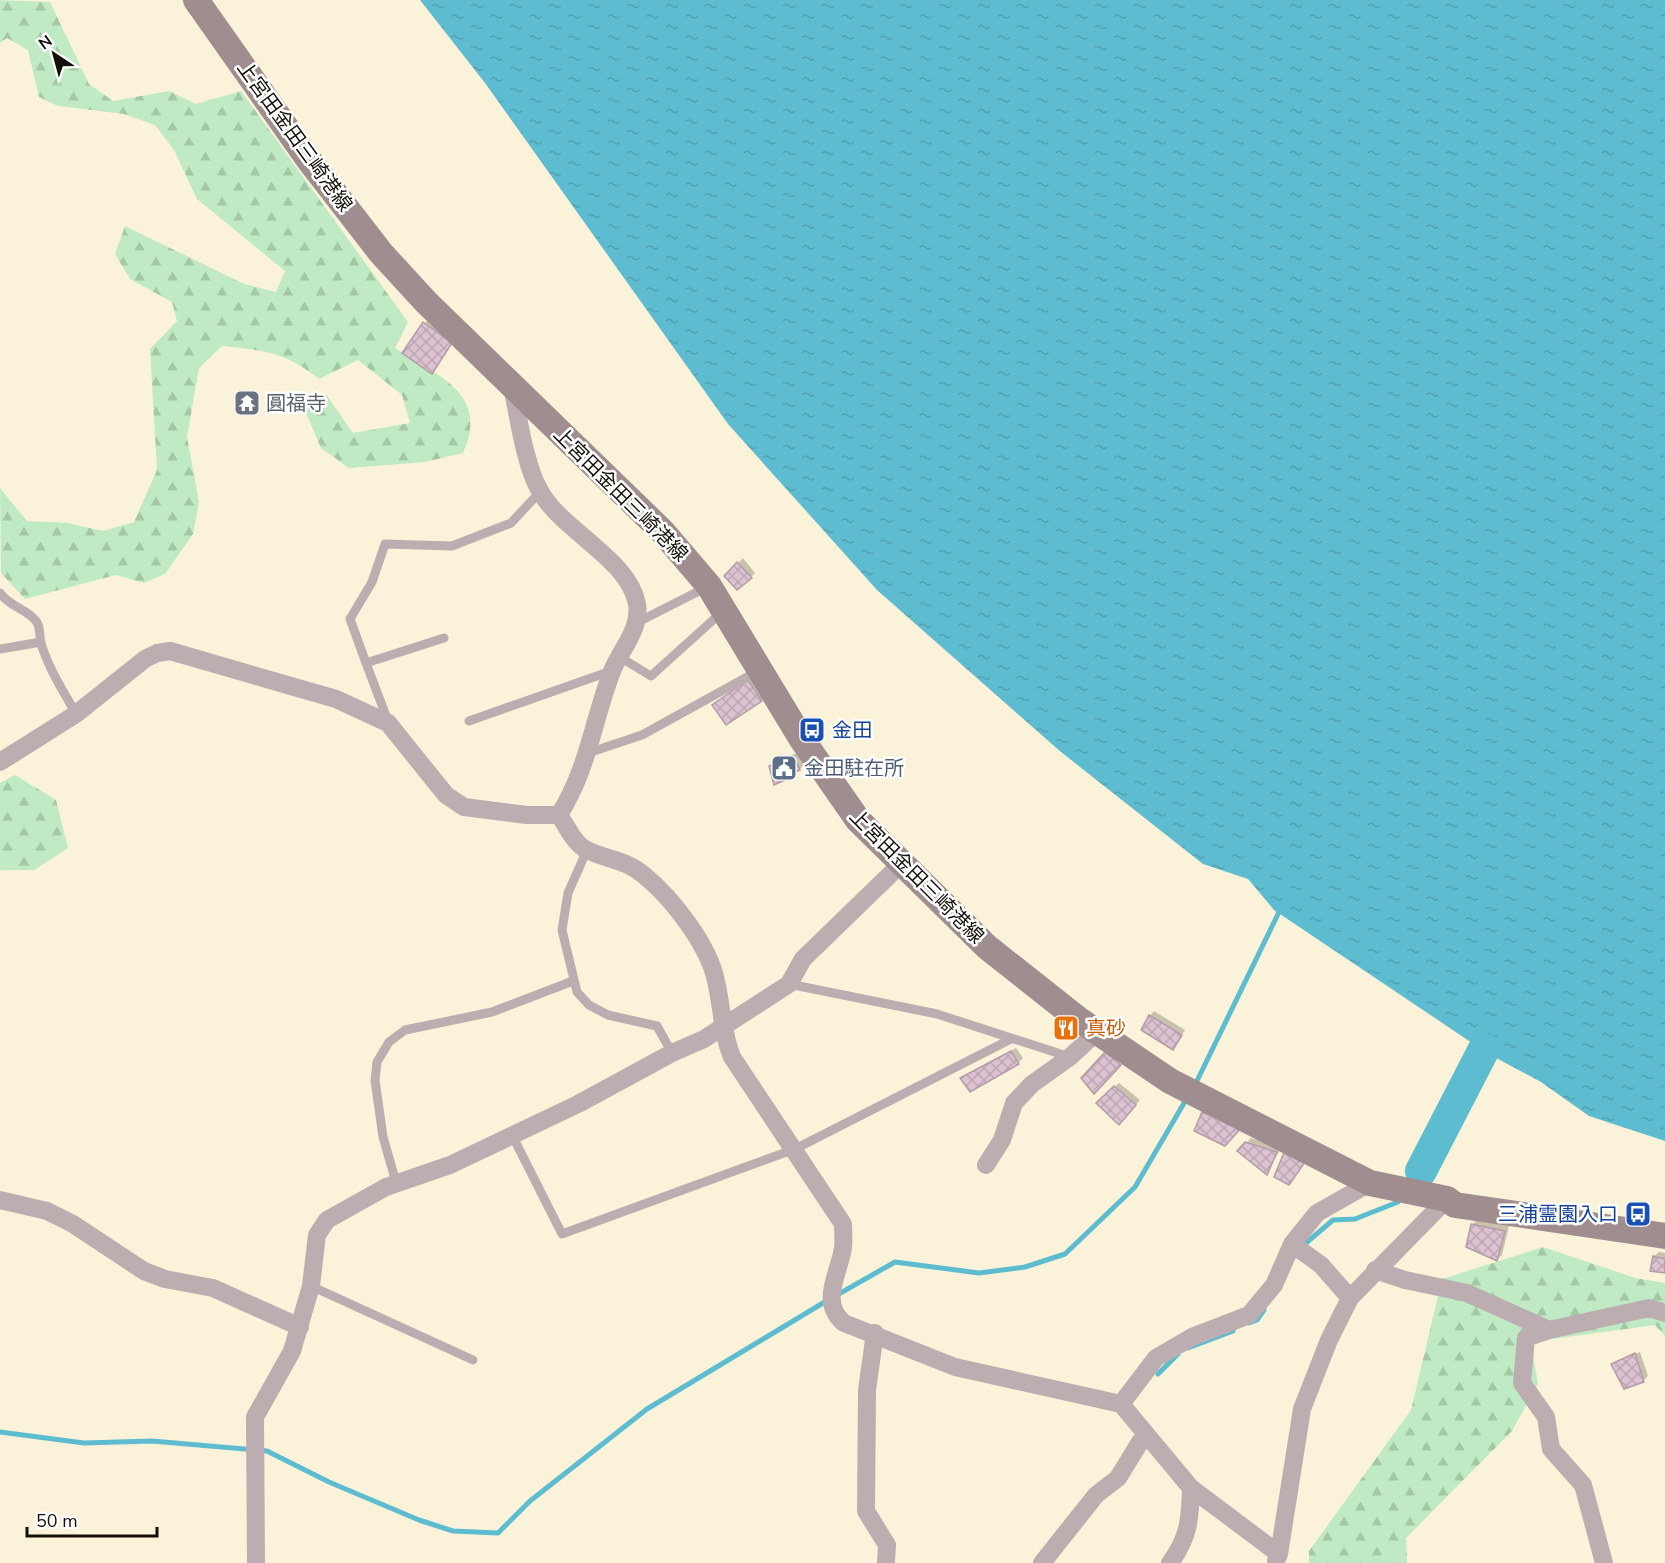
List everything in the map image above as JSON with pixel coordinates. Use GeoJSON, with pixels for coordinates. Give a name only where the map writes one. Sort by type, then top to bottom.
{"type":"FeatureCollection","features":[{"type":"Feature","properties":{"kind":"main road","name":"上宮田金田三崎港線"},"geometry":{"type":"LineString","coordinates":[[195,0],[309,160],[381,253],[426,302],[662,531],[709,586],[827,779],[858,820],[987,946],[1097,1032],[1191,1092],[1370,1183],[1447,1198],[1455,1205],[1665,1236]]}},
{"type":"Feature","properties":{"kind":"street"},"geometry":{"type":"LineString","coordinates":[[512,386],[519,421],[540,492],[565,521],[618,570],[630,586],[637,604],[636,623],[615,664],[575,789],[559,815]]}},
{"type":"Feature","properties":{"kind":"street"},"geometry":{"type":"LineString","coordinates":[[0,762],[76,714],[145,659],[157,653],[170,651],[336,699],[388,723],[440,788],[455,802],[476,809],[527,815],[559,815]]}},
{"type":"Feature","properties":{"kind":"street"},"geometry":{"type":"LineString","coordinates":[[559,815],[576,841],[587,850],[621,861],[645,875],[686,922],[709,956],[724,1024],[725,1041],[732,1057],[843,1224],[843,1248],[830,1292],[835,1316],[844,1323],[875,1333],[955,1366],[1121,1404],[1191,1488],[1277,1558],[1302,1409],[1329,1340],[1350,1298],[1447,1198]]}},
{"type":"Feature","properties":{"kind":"street"},"geometry":{"type":"LineString","coordinates":[[256,1563],[255,1417],[292,1351],[311,1286],[317,1235],[327,1220],[396,1182],[450,1166],[704,1039],[789,984],[803,959],[902,863]]}},
{"type":"Feature","properties":{"kind":"street"},"geometry":{"type":"LineString","coordinates":[[986,1165],[1002,1140],[1014,1103],[1032,1084],[1070,1057],[1097,1032]]}},
{"type":"Feature","properties":{"kind":"street"},"geometry":{"type":"LineString","coordinates":[[1121,1404],[1156,1358],[1192,1337],[1249,1315],[1274,1286],[1292,1244],[1317,1213],[1370,1183]]}},
{"type":"Feature","properties":{"kind":"street"},"geometry":{"type":"LineString","coordinates":[[0,1200],[47,1211],[73,1224],[144,1271],[165,1279],[213,1288],[300,1327]]}},
{"type":"Feature","properties":{"kind":"street"},"geometry":{"type":"LineString","coordinates":[[1292,1244],[1321,1265],[1350,1298]]}},
{"type":"Feature","properties":{"kind":"street"},"geometry":{"type":"LineString","coordinates":[[1375,1270],[1405,1280],[1467,1293],[1548,1330]]}},
{"type":"Feature","properties":{"kind":"street"},"geometry":{"type":"LineString","coordinates":[[1604,1563],[1583,1485],[1551,1449],[1546,1417],[1522,1383],[1526,1338],[1548,1330],[1649,1308],[1665,1312]]}},
{"type":"Feature","properties":{"kind":"street"},"geometry":{"type":"LineString","coordinates":[[875,1333],[867,1390],[866,1511],[887,1545],[886,1563]]}},
{"type":"Feature","properties":{"kind":"street"},"geometry":{"type":"LineString","coordinates":[[1042,1563],[1096,1495],[1118,1478],[1145,1434]]}},
{"type":"Feature","properties":{"kind":"street"},"geometry":{"type":"LineString","coordinates":[[1170,1563],[1180,1549],[1190,1526],[1191,1488]]}},
{"type":"Feature","properties":{"kind":"lane"},"geometry":{"type":"LineString","coordinates":[[388,723],[350,619],[372,582],[385,544],[452,546],[511,523],[540,492]]}},
{"type":"Feature","properties":{"kind":"lane"},"geometry":{"type":"LineString","coordinates":[[636,623],[709,586]]}},
{"type":"Feature","properties":{"kind":"lane"},"geometry":{"type":"LineString","coordinates":[[0,593],[12,606],[36,620],[41,642],[54,674],[76,714]]}},
{"type":"Feature","properties":{"kind":"lane"},"geometry":{"type":"LineString","coordinates":[[469,721],[615,664],[651,676],[724,609]]}},
{"type":"Feature","properties":{"kind":"lane"},"geometry":{"type":"LineString","coordinates":[[366,663],[444,638]]}},
{"type":"Feature","properties":{"kind":"lane"},"geometry":{"type":"LineString","coordinates":[[0,649],[41,642]]}},
{"type":"Feature","properties":{"kind":"lane"},"geometry":{"type":"LineString","coordinates":[[588,753],[642,735],[760,670]]}},
{"type":"Feature","properties":{"kind":"lane"},"geometry":{"type":"LineString","coordinates":[[587,850],[568,893],[561,930],[577,992],[589,1005],[608,1015],[657,1026],[672,1053]]}},
{"type":"Feature","properties":{"kind":"lane"},"geometry":{"type":"LineString","coordinates":[[396,1182],[383,1137],[375,1080],[377,1062],[389,1042],[405,1030],[492,1012],[573,981]]}},
{"type":"Feature","properties":{"kind":"lane"},"geometry":{"type":"LineString","coordinates":[[789,984],[937,1014],[1070,1057]]}},
{"type":"Feature","properties":{"kind":"lane"},"geometry":{"type":"LineString","coordinates":[[512,1135],[562,1234],[795,1149],[1011,1039]]}},
{"type":"Feature","properties":{"kind":"lane"},"geometry":{"type":"LineString","coordinates":[[311,1286],[473,1360]]}},
{"type":"Feature","properties":{"kind":"green space"},"geometry":{"type":"Polygon","coordinates":[[[0,0],[50,2],[89,84],[113,101],[169,91],[196,104],[241,91],[408,322],[395,348],[443,378],[465,401],[470,415],[470,432],[463,453],[425,462],[349,468],[321,448],[304,408],[325,393],[353,433],[410,423],[402,395],[358,360],[319,379],[295,363],[274,354],[222,346],[199,368],[187,437],[199,502],[193,534],[165,574],[144,583],[116,575],[25,599],[1,573],[0,488],[27,521],[68,523],[103,531],[134,522],[157,470],[150,349],[177,321],[172,302],[130,279],[115,254],[125,226],[244,284],[276,292],[285,271],[197,199],[174,150],[155,125],[124,114],[58,106],[39,97],[28,50],[7,38],[0,43],[0,0]]]}},
{"type":"Feature","properties":{"kind":"green space"},"geometry":{"type":"Polygon","coordinates":[[[15,775],[56,800],[68,848],[34,870],[0,870],[0,783],[15,775]]]}},
{"type":"Feature","properties":{"kind":"green space"},"geometry":{"type":"Polygon","coordinates":[[[1543,1247],[1635,1278],[1665,1283],[1665,1336],[1655,1325],[1531,1342],[1538,1384],[1512,1431],[1406,1538],[1407,1563],[1309,1563],[1309,1551],[1411,1410],[1442,1279],[1543,1247]]]}},
{"type":"Feature","properties":{"kind":"water"},"geometry":{"type":"Polygon","coordinates":[[[420,0],[1665,0],[1665,1141],[1589,1116],[1541,1082],[1487,1053],[1274,910],[1248,879],[1203,864],[1061,752],[877,590],[728,424],[485,83],[420,0]]]}},
{"type":"Feature","properties":{"kind":"building"},"geometry":{"type":"Polygon","coordinates":[[[423,322],[452,343],[432,374],[402,353],[423,322]]]}},
{"type":"Feature","properties":{"kind":"building"},"geometry":{"type":"Polygon","coordinates":[[[737,562],[752,578],[737,590],[724,576],[737,562]]]}},
{"type":"Feature","properties":{"kind":"building"},"geometry":{"type":"Polygon","coordinates":[[[748,680],[762,701],[726,725],[712,705],[748,680]]]}},
{"type":"Feature","properties":{"kind":"building","name":"金田駐在所"},"geometry":{"type":"Polygon","coordinates":[[[793,756],[800,770],[795,772],[796,775],[774,785],[769,766],[793,756]]]}},
{"type":"Feature","properties":{"kind":"building"},"geometry":{"type":"Polygon","coordinates":[[[1149,1015],[1182,1035],[1173,1050],[1141,1030],[1149,1015]]]}},
{"type":"Feature","properties":{"kind":"building"},"geometry":{"type":"Polygon","coordinates":[[[1011,1051],[1019,1064],[970,1092],[960,1078],[1011,1051]]]}},
{"type":"Feature","properties":{"kind":"building"},"geometry":{"type":"Polygon","coordinates":[[[1105,1052],[1121,1065],[1094,1094],[1081,1078],[1105,1052]]]}},
{"type":"Feature","properties":{"kind":"building"},"geometry":{"type":"Polygon","coordinates":[[[1114,1086],[1136,1105],[1119,1125],[1096,1103],[1114,1086]]]}},
{"type":"Feature","properties":{"kind":"building"},"geometry":{"type":"Polygon","coordinates":[[[1202,1112],[1241,1128],[1225,1146],[1194,1131],[1202,1112]]]}},
{"type":"Feature","properties":{"kind":"building"},"geometry":{"type":"Polygon","coordinates":[[[1245,1142],[1277,1152],[1267,1175],[1237,1151],[1245,1142]]]}},
{"type":"Feature","properties":{"kind":"building"},"geometry":{"type":"Polygon","coordinates":[[[1285,1150],[1305,1162],[1289,1185],[1274,1177],[1285,1150]]]}},
{"type":"Feature","properties":{"kind":"building"},"geometry":{"type":"Polygon","coordinates":[[[1471,1224],[1505,1231],[1497,1261],[1466,1247],[1471,1224]]]}},
{"type":"Feature","properties":{"kind":"building"},"geometry":{"type":"Polygon","coordinates":[[[1653,1256],[1665,1259],[1665,1273],[1650,1271],[1653,1256]]]}},
{"type":"Feature","properties":{"kind":"building"},"geometry":{"type":"Polygon","coordinates":[[[1635,1353],[1644,1382],[1624,1389],[1611,1364],[1635,1353]]]}},
{"type":"Feature","properties":{"kind":"waterway"},"geometry":{"type":"LineString","coordinates":[[1195,1085],[1279,912]]}},
{"type":"Feature","properties":{"kind":"waterway"},"geometry":{"type":"LineString","coordinates":[[1421,1171],[1484,1049]]}},
{"type":"Feature","properties":{"kind":"waterway"},"geometry":{"type":"LineString","coordinates":[[837,1295],[895,1262],[979,1273],[1025,1267],[1065,1254],[1135,1187],[1187,1098]]}},
{"type":"Feature","properties":{"kind":"waterway"},"geometry":{"type":"LineString","coordinates":[[1306,1243],[1333,1220],[1355,1219],[1398,1202]]}},
{"type":"Feature","properties":{"kind":"waterway"},"geometry":{"type":"LineString","coordinates":[[0,1432],[84,1443],[152,1441],[267,1451],[329,1482],[419,1520],[453,1531],[498,1533],[530,1501],[647,1409],[828,1300]]}},
{"type":"Feature","properties":{"kind":"waterway"},"geometry":{"type":"LineString","coordinates":[[1249,1323],[1257,1320],[1264,1310]]}},
{"type":"Feature","properties":{"kind":"waterway"},"geometry":{"type":"LineString","coordinates":[[1188,1348],[1233,1331]]}},
{"type":"Feature","properties":{"kind":"waterway"},"geometry":{"type":"LineString","coordinates":[[1158,1374],[1178,1354]]}},
{"type":"Feature","properties":{"kind":"place","name":"圓福寺"},"geometry":{"type":"Point","coordinates":[247,403]}},
{"type":"Feature","properties":{"kind":"place","name":"金田"},"geometry":{"type":"Point","coordinates":[812,730]}},
{"type":"Feature","properties":{"kind":"place","name":"金田駐在所"},"geometry":{"type":"Point","coordinates":[784,768]}},
{"type":"Feature","properties":{"kind":"place","name":"真砂"},"geometry":{"type":"Point","coordinates":[1066,1028]}},
{"type":"Feature","properties":{"kind":"place","name":"三浦霊園入口"},"geometry":{"type":"Point","coordinates":[1638,1214]}}]}
